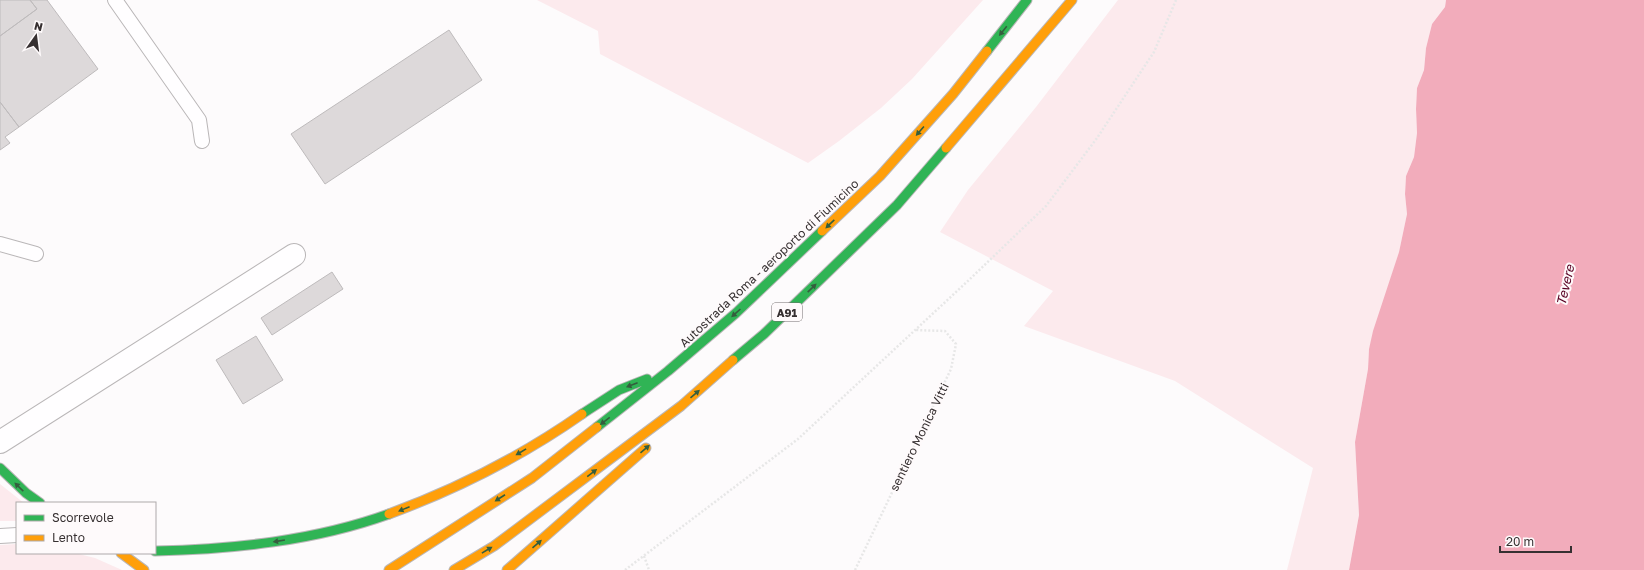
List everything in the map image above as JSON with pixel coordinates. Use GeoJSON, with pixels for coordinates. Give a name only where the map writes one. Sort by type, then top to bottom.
{"type":"FeatureCollection","features":[{"type":"Feature","properties":{"kind":"main road","name":"Autostrada Roma - aeroporto di Fiumicino"},"geometry":{"type":"LineString","coordinates":[[389,570],[532,478],[668,371],[736,313],[880,176],[953,94],[1028,0]]}},
{"type":"Feature","properties":{"kind":"main road","name":"A91"},"geometry":{"type":"LineString","coordinates":[[454,570],[494,546],[681,406],[764,334],[897,205],[1072,0]]}},
{"type":"Feature","properties":{"kind":"main road"},"geometry":{"type":"LineString","coordinates":[[156,551],[185,551],[240,547],[306,537],[384,517],[448,491],[496,467],[564,426],[619,390],[668,371]]}},
{"type":"Feature","properties":{"kind":"main road"},"geometry":{"type":"LineString","coordinates":[[507,570],[644,450],[657,437],[681,406]]}},
{"type":"Feature","properties":{"kind":"main road"},"geometry":{"type":"LineString","coordinates":[[0,468],[26,493],[39,502]]}},
{"type":"Feature","properties":{"kind":"main road"},"geometry":{"type":"LineString","coordinates":[[122,554],[144,570]]}},
{"type":"Feature","properties":{"kind":"street"},"geometry":{"type":"LineString","coordinates":[[0,442],[294,255]]}},
{"type":"Feature","properties":{"kind":"lane"},"geometry":{"type":"LineString","coordinates":[[116,0],[200,120],[202,141]]}},
{"type":"Feature","properties":{"kind":"lane"},"geometry":{"type":"LineString","coordinates":[[0,244],[36,254]]}},
{"type":"Feature","properties":{"kind":"lane"},"geometry":{"type":"LineString","coordinates":[[0,536],[16,535]]}},
{"type":"Feature","properties":{"kind":"path"},"geometry":{"type":"LineString","coordinates":[[625,570],[798,438],[1046,206],[1097,138],[1154,52],[1176,0]]}},
{"type":"Feature","properties":{"kind":"path","name":"sentiero Monica Vitti"},"geometry":{"type":"LineString","coordinates":[[855,570],[952,369],[956,344],[945,331],[915,330]]}},
{"type":"Feature","properties":{"kind":"path"},"geometry":{"type":"LineString","coordinates":[[644,556],[649,570]]}},
{"type":"Feature","properties":{"kind":"shaded area"},"geometry":{"type":"Polygon","coordinates":[[[537,0],[983,0],[912,79],[881,108],[808,163],[600,54],[598,31],[537,0]]]}},
{"type":"Feature","properties":{"kind":"shaded area"},"geometry":{"type":"Polygon","coordinates":[[[1118,0],[1446,0],[1445,7],[1432,24],[1426,48],[1424,70],[1417,88],[1417,133],[1414,157],[1406,176],[1405,193],[1407,214],[1399,252],[1369,349],[1368,369],[1355,442],[1359,515],[1349,570],[1287,570],[1313,468],[1175,381],[1024,326],[1053,291],[940,232],[968,190],[1036,107],[1118,0]]]}},
{"type":"Feature","properties":{"kind":"shaded area"},"geometry":{"type":"Polygon","coordinates":[[[0,484],[23,502],[16,502],[16,521],[0,521],[0,484]]]}},
{"type":"Feature","properties":{"kind":"shaded area"},"geometry":{"type":"Polygon","coordinates":[[[16,544],[16,554],[79,554],[95,558],[122,570],[0,570],[0,545],[16,544]]]}},
{"type":"Feature","properties":{"kind":"water","name":"Tevere"},"geometry":{"type":"Polygon","coordinates":[[[1446,0],[1644,0],[1644,570],[1349,570],[1359,515],[1355,442],[1368,369],[1369,349],[1373,331],[1399,252],[1407,214],[1405,194],[1406,176],[1414,157],[1417,133],[1417,88],[1424,70],[1426,48],[1432,24],[1445,7],[1446,0]]]}},
{"type":"Feature","properties":{"kind":"building"},"geometry":{"type":"Polygon","coordinates":[[[0,0],[30,0],[37,9],[0,36],[0,0]]]}},
{"type":"Feature","properties":{"kind":"building"},"geometry":{"type":"Polygon","coordinates":[[[30,0],[47,0],[98,69],[19,127],[0,102],[0,36],[37,9],[30,0]]]}},
{"type":"Feature","properties":{"kind":"building"},"geometry":{"type":"Polygon","coordinates":[[[449,30],[482,80],[325,184],[291,134],[449,30]]]}},
{"type":"Feature","properties":{"kind":"building"},"geometry":{"type":"Polygon","coordinates":[[[0,102],[19,127],[5,137],[10,143],[0,150],[0,102]]]}},
{"type":"Feature","properties":{"kind":"building"},"geometry":{"type":"Polygon","coordinates":[[[332,272],[343,289],[272,335],[261,318],[332,272]]]}},
{"type":"Feature","properties":{"kind":"building"},"geometry":{"type":"Polygon","coordinates":[[[256,336],[283,380],[243,404],[216,360],[256,336]]]}},
{"type":"Feature","properties":{"kind":"traffic: fast"},"geometry":{"type":"LineString","coordinates":[[987,51],[1027,0]]}},
{"type":"Feature","properties":{"kind":"traffic: fast"},"geometry":{"type":"LineString","coordinates":[[733,360],[764,334],[897,205],[946,148]]}},
{"type":"Feature","properties":{"kind":"traffic: fast"},"geometry":{"type":"LineString","coordinates":[[597,427],[668,371],[736,313],[822,231]]}},
{"type":"Feature","properties":{"kind":"traffic: fast"},"geometry":{"type":"LineString","coordinates":[[582,414],[619,390],[647,379]]}},
{"type":"Feature","properties":{"kind":"traffic: fast"},"geometry":{"type":"LineString","coordinates":[[0,468],[26,493],[39,502]]}},
{"type":"Feature","properties":{"kind":"traffic: fast"},"geometry":{"type":"LineString","coordinates":[[156,551],[244,546],[274,542],[332,531],[389,514]]}},
{"type":"Feature","properties":{"kind":"traffic: slow"},"geometry":{"type":"LineString","coordinates":[[946,148],[1072,0]]}},
{"type":"Feature","properties":{"kind":"traffic: slow"},"geometry":{"type":"LineString","coordinates":[[822,231],[880,176],[953,94],[987,51]]}},
{"type":"Feature","properties":{"kind":"traffic: slow"},"geometry":{"type":"LineString","coordinates":[[454,570],[494,546],[681,406],[733,360]]}},
{"type":"Feature","properties":{"kind":"traffic: slow"},"geometry":{"type":"LineString","coordinates":[[389,514],[439,494],[512,458],[582,414]]}},
{"type":"Feature","properties":{"kind":"traffic: slow"},"geometry":{"type":"LineString","coordinates":[[389,570],[532,478],[597,427]]}},
{"type":"Feature","properties":{"kind":"traffic: slow"},"geometry":{"type":"LineString","coordinates":[[507,570],[646,448]]}},
{"type":"Feature","properties":{"kind":"traffic: slow"},"geometry":{"type":"LineString","coordinates":[[122,554],[144,570]]}}]}
